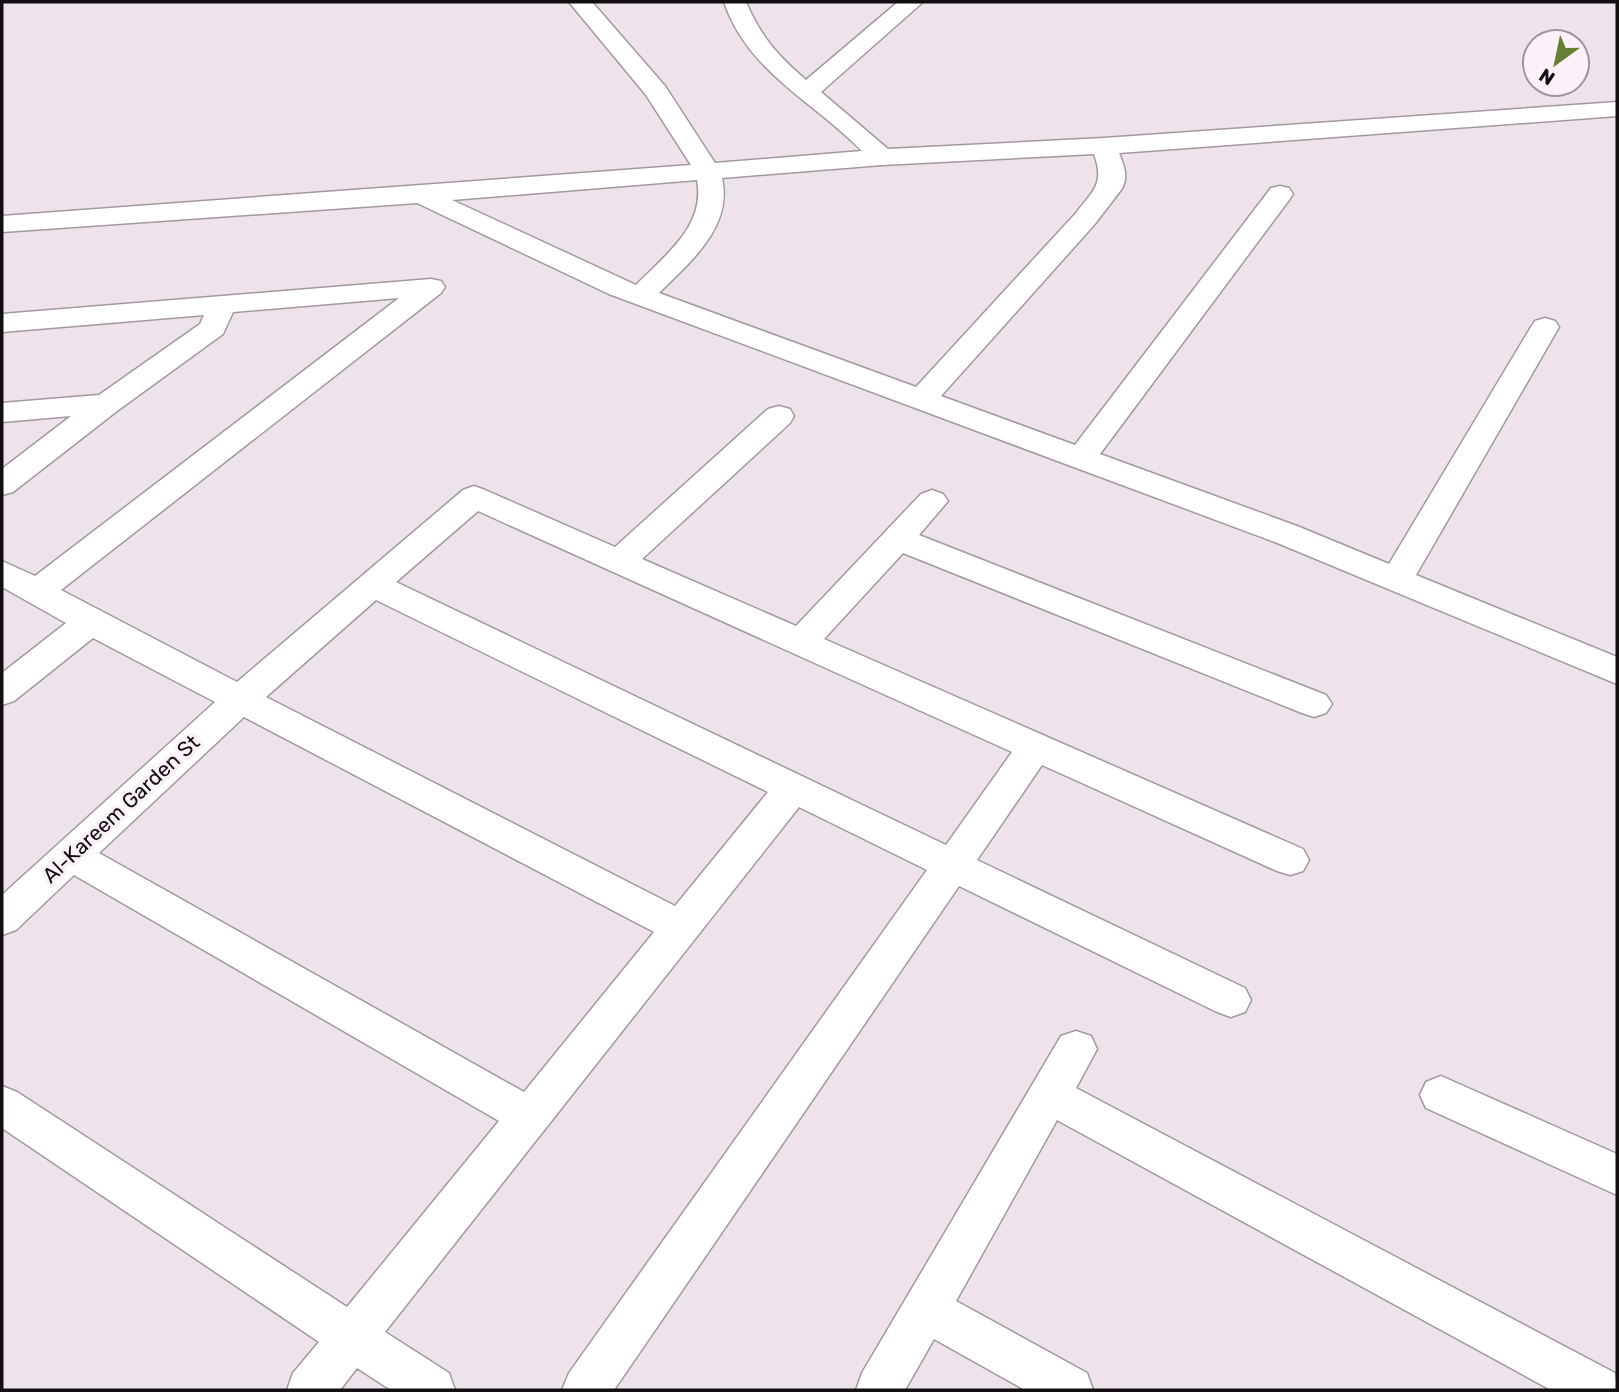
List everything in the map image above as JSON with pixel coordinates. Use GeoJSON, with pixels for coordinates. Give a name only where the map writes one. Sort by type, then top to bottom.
{"type":"FeatureCollection","features":[{"type":"Feature","properties":{"kind":"street"},"geometry":{"type":"LineString","coordinates":[[580,2],[656,91],[708,172],[711,186],[711,211],[688,247],[641,296]]}},
{"type":"Feature","properties":{"kind":"street"},"geometry":{"type":"LineString","coordinates":[[736,2],[740,17],[756,44],[772,63],[864,136],[882,157]]}},
{"type":"Feature","properties":{"kind":"street"},"geometry":{"type":"LineString","coordinates":[[806,92],[912,2]]}},
{"type":"Feature","properties":{"kind":"street"},"geometry":{"type":"LineString","coordinates":[[2,224],[420,195],[882,157],[1104,146],[1617,109]]}},
{"type":"Feature","properties":{"kind":"street"},"geometry":{"type":"LineString","coordinates":[[922,398],[1085,219],[1112,184],[1112,168],[1104,146]]}},
{"type":"Feature","properties":{"kind":"street"},"geometry":{"type":"LineString","coordinates":[[1081,458],[1280,194]]}},
{"type":"Feature","properties":{"kind":"street"},"geometry":{"type":"LineString","coordinates":[[420,195],[538,252],[641,296],[1286,534],[1617,671]]}},
{"type":"Feature","properties":{"kind":"street"},"geometry":{"type":"LineString","coordinates":[[2,323],[431,288],[38,591]]}},
{"type":"Feature","properties":{"kind":"street"},"geometry":{"type":"LineString","coordinates":[[2,485],[106,404],[213,328],[222,304]]}},
{"type":"Feature","properties":{"kind":"street"},"geometry":{"type":"LineString","coordinates":[[1396,580],[1545,327]]}},
{"type":"Feature","properties":{"kind":"street"},"geometry":{"type":"LineString","coordinates":[[2,412],[106,404]]}},
{"type":"Feature","properties":{"kind":"street"},"geometry":{"type":"LineString","coordinates":[[779,416],[618,562],[1290,860]]}},
{"type":"Feature","properties":{"kind":"street","name":"Al-Kareem Garden St"},"geometry":{"type":"LineString","coordinates":[[2,919],[241,699],[474,497],[618,562]]}},
{"type":"Feature","properties":{"kind":"street"},"geometry":{"type":"LineString","coordinates":[[800,643],[932,501]]}},
{"type":"Feature","properties":{"kind":"street"},"geometry":{"type":"LineString","coordinates":[[897,538],[1314,704]]}},
{"type":"Feature","properties":{"kind":"street"},"geometry":{"type":"LineString","coordinates":[[2,572],[90,622],[682,929]]}},
{"type":"Feature","properties":{"kind":"street"},"geometry":{"type":"LineString","coordinates":[[373,585],[1231,1000]]}},
{"type":"Feature","properties":{"kind":"street"},"geometry":{"type":"LineString","coordinates":[[2,692],[90,622]]}},
{"type":"Feature","properties":{"kind":"street"},"geometry":{"type":"LineString","coordinates":[[586,1390],[1034,748]]}},
{"type":"Feature","properties":{"kind":"street"},"geometry":{"type":"LineString","coordinates":[[310,1390],[793,788]]}},
{"type":"Feature","properties":{"kind":"street"},"geometry":{"type":"LineString","coordinates":[[71,855],[530,1117]]}},
{"type":"Feature","properties":{"kind":"street"},"geometry":{"type":"LineString","coordinates":[[879,1390],[1076,1049]]}},
{"type":"Feature","properties":{"kind":"street"},"geometry":{"type":"LineString","coordinates":[[1050,1095],[1598,1390]]}},
{"type":"Feature","properties":{"kind":"street"},"geometry":{"type":"LineString","coordinates":[[1441,1095],[1617,1175]]}},
{"type":"Feature","properties":{"kind":"street"},"geometry":{"type":"LineString","coordinates":[[2,1105],[432,1390]]}},
{"type":"Feature","properties":{"kind":"street"},"geometry":{"type":"LineString","coordinates":[[926,1310],[1070,1390]]}}]}
